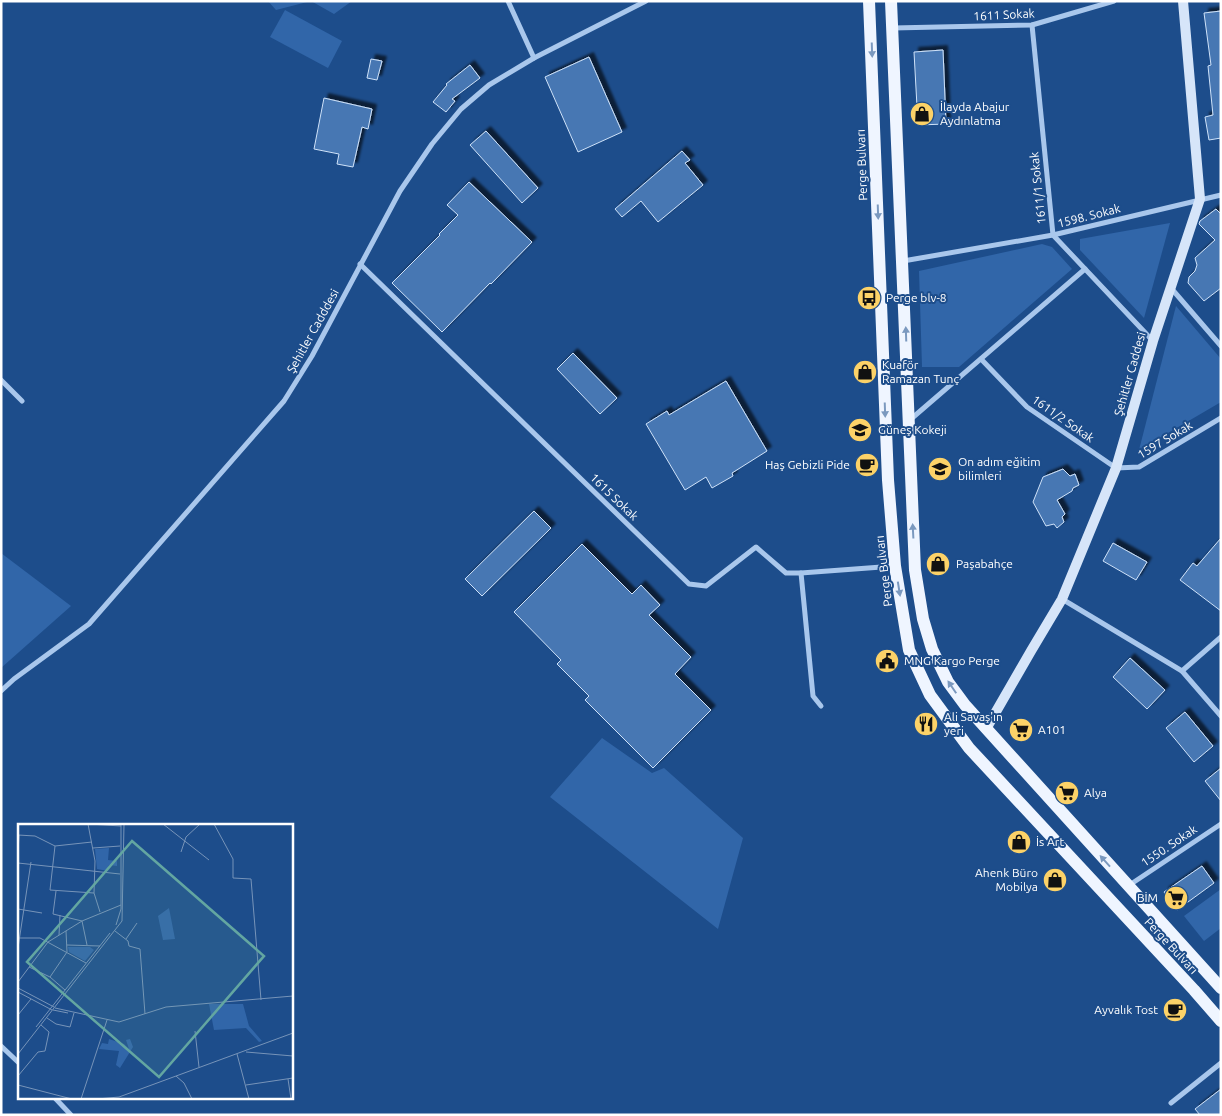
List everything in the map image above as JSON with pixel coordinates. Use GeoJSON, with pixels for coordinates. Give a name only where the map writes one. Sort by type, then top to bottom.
{"type":"FeatureCollection","features":[{"type":"Feature","properties":{"kind":"main road","name":"Perge Bulvarı"},"geometry":{"type":"LineString","coordinates":[[869,1],[888,480],[896,566],[909,650],[930,695],[969,748],[1221,1021]]}},
{"type":"Feature","properties":{"kind":"main road","name":"Perge Bulvarı"},"geometry":{"type":"LineString","coordinates":[[891,1],[915,570],[923,619],[932,649],[948,682],[965,705],[1221,988]]}},
{"type":"Feature","properties":{"kind":"street"},"geometry":{"type":"LineString","coordinates":[[508,1],[534,58]]}},
{"type":"Feature","properties":{"kind":"street","name":"Şehitler Cadddesi"},"geometry":{"type":"LineString","coordinates":[[1,691],[14,679],[89,624],[284,401],[312,356],[400,191],[432,144],[461,109],[489,85],[534,58],[646,1]]}},
{"type":"Feature","properties":{"kind":"street","name":"1611 Sokak"},"geometry":{"type":"LineString","coordinates":[[892,28],[1032,25],[1114,1]]}},
{"type":"Feature","properties":{"kind":"street","name":"Şehitler Caddesi"},"geometry":{"type":"LineString","coordinates":[[986,729],[1062,599],[1116,468],[1153,340],[1200,199],[1183,1]]}},
{"type":"Feature","properties":{"kind":"street","name":"1611/1 Sokak"},"geometry":{"type":"LineString","coordinates":[[1032,25],[1053,235],[1153,340]]}},
{"type":"Feature","properties":{"kind":"street","name":"1598. Sokak"},"geometry":{"type":"LineString","coordinates":[[902,261],[1053,235],[1221,195]]}},
{"type":"Feature","properties":{"kind":"street","name":"1615 Sokak"},"geometry":{"type":"LineString","coordinates":[[360,264],[689,584],[706,586],[756,547],[786,573],[896,566]]}},
{"type":"Feature","properties":{"kind":"street"},"geometry":{"type":"LineString","coordinates":[[909,420],[1085,269]]}},
{"type":"Feature","properties":{"kind":"street"},"geometry":{"type":"LineString","coordinates":[[1170,287],[1221,346]]}},
{"type":"Feature","properties":{"kind":"street","name":"1611/2 Sokak"},"geometry":{"type":"LineString","coordinates":[[981,359],[1027,407],[1116,468]]}},
{"type":"Feature","properties":{"kind":"street"},"geometry":{"type":"LineString","coordinates":[[1,380],[22,401]]}},
{"type":"Feature","properties":{"kind":"street","name":"1597 Sokak"},"geometry":{"type":"LineString","coordinates":[[1116,468],[1139,467],[1221,418]]}},
{"type":"Feature","properties":{"kind":"street"},"geometry":{"type":"LineString","coordinates":[[801,573],[813,696],[822,706]]}},
{"type":"Feature","properties":{"kind":"street"},"geometry":{"type":"LineString","coordinates":[[1062,599],[1182,671],[1221,716]]}},
{"type":"Feature","properties":{"kind":"street"},"geometry":{"type":"LineString","coordinates":[[1182,671],[1221,637]]}},
{"type":"Feature","properties":{"kind":"street","name":"1550. Sokak"},"geometry":{"type":"LineString","coordinates":[[1128,886],[1221,824]]}},
{"type":"Feature","properties":{"kind":"street"},"geometry":{"type":"LineString","coordinates":[[1,1046],[18,1062]]}},
{"type":"Feature","properties":{"kind":"street"},"geometry":{"type":"LineString","coordinates":[[1171,1104],[1221,1063]]}},
{"type":"Feature","properties":{"kind":"street"},"geometry":{"type":"LineString","coordinates":[[55,1098],[71,1115]]}},
{"type":"Feature","properties":{"kind":"shaded area"},"geometry":{"type":"Polygon","coordinates":[[[268,1],[311,1],[276,10],[268,1]]]}},
{"type":"Feature","properties":{"kind":"shaded area"},"geometry":{"type":"Polygon","coordinates":[[[311,1],[352,1],[334,14],[311,1]]]}},
{"type":"Feature","properties":{"kind":"shaded area"},"geometry":{"type":"Polygon","coordinates":[[[285,10],[342,41],[328,68],[270,37],[285,10]]]}},
{"type":"Feature","properties":{"kind":"shaded area"},"geometry":{"type":"Polygon","coordinates":[[[1170,223],[1144,318],[1080,250],[1080,239],[1170,223]]]}},
{"type":"Feature","properties":{"kind":"shaded area"},"geometry":{"type":"Polygon","coordinates":[[[1042,244],[1052,247],[1072,269],[959,367],[922,367],[919,271],[1042,244]]]}},
{"type":"Feature","properties":{"kind":"shaded area"},"geometry":{"type":"Polygon","coordinates":[[[1176,306],[1221,359],[1221,402],[1139,450],[1176,306]]]}},
{"type":"Feature","properties":{"kind":"shaded area"},"geometry":{"type":"Polygon","coordinates":[[[1,553],[71,606],[1,668],[1,553]]]}},
{"type":"Feature","properties":{"kind":"shaded area"},"geometry":{"type":"Polygon","coordinates":[[[602,738],[652,773],[664,768],[743,838],[718,929],[550,797],[602,738]]]}},
{"type":"Feature","properties":{"kind":"shaded area"},"geometry":{"type":"Polygon","coordinates":[[[1221,889],[1221,928],[1204,941],[1184,916],[1221,889]]]}},
{"type":"Feature","properties":{"kind":"building"},"geometry":{"type":"Polygon","coordinates":[[[1221,11],[1221,138],[1209,140],[1205,117],[1213,115],[1208,66],[1211,65],[1204,13],[1221,11]]]}},
{"type":"Feature","properties":{"kind":"building"},"geometry":{"type":"Polygon","coordinates":[[[943,50],[946,124],[918,125],[914,52],[943,50]]]}},
{"type":"Feature","properties":{"kind":"building"},"geometry":{"type":"Polygon","coordinates":[[[589,57],[622,132],[578,152],[545,77],[589,57]]]}},
{"type":"Feature","properties":{"kind":"building"},"geometry":{"type":"Polygon","coordinates":[[[371,59],[382,61],[377,80],[367,78],[371,59]]]}},
{"type":"Feature","properties":{"kind":"building"},"geometry":{"type":"Polygon","coordinates":[[[470,65],[480,78],[452,99],[455,101],[446,112],[433,102],[446,84],[470,65]]]}},
{"type":"Feature","properties":{"kind":"building"},"geometry":{"type":"Polygon","coordinates":[[[324,98],[372,109],[368,129],[362,127],[353,167],[337,164],[339,154],[314,149],[324,98]]]}},
{"type":"Feature","properties":{"kind":"building"},"geometry":{"type":"Polygon","coordinates":[[[486,131],[538,188],[522,203],[470,145],[486,131]]]}},
{"type":"Feature","properties":{"kind":"building"},"geometry":{"type":"Polygon","coordinates":[[[682,151],[690,160],[685,163],[703,185],[658,222],[641,201],[622,217],[615,209],[682,151]]]}},
{"type":"Feature","properties":{"kind":"building"},"geometry":{"type":"Polygon","coordinates":[[[469,182],[532,242],[442,332],[392,283],[458,215],[447,205],[469,182]]]}},
{"type":"Feature","properties":{"kind":"building"},"geometry":{"type":"Polygon","coordinates":[[[1216,209],[1221,214],[1221,288],[1204,301],[1188,283],[1189,277],[1195,271],[1197,265],[1195,258],[1215,240],[1199,224],[1200,221],[1216,209]]]}},
{"type":"Feature","properties":{"kind":"building"},"geometry":{"type":"Polygon","coordinates":[[[573,353],[617,398],[600,414],[557,369],[573,353]]]}},
{"type":"Feature","properties":{"kind":"building"},"geometry":{"type":"Polygon","coordinates":[[[726,381],[767,451],[732,473],[733,476],[712,488],[706,477],[685,490],[646,424],[667,411],[669,415],[726,381]]]}},
{"type":"Feature","properties":{"kind":"building"},"geometry":{"type":"Polygon","coordinates":[[[1063,469],[1070,476],[1075,474],[1079,485],[1057,500],[1065,514],[1062,517],[1064,522],[1057,528],[1054,524],[1046,526],[1033,502],[1043,477],[1063,469]]]}},
{"type":"Feature","properties":{"kind":"building"},"geometry":{"type":"Polygon","coordinates":[[[534,511],[551,528],[482,596],[465,579],[534,511]]]}},
{"type":"Feature","properties":{"kind":"building"},"geometry":{"type":"Polygon","coordinates":[[[1221,538],[1221,611],[1180,580],[1193,563],[1197,566],[1221,538]]]}},
{"type":"Feature","properties":{"kind":"building"},"geometry":{"type":"Polygon","coordinates":[[[1113,543],[1147,562],[1136,580],[1103,561],[1113,543]]]}},
{"type":"Feature","properties":{"kind":"building"},"geometry":{"type":"Polygon","coordinates":[[[582,544],[632,594],[641,585],[660,605],[649,615],[691,657],[675,674],[711,710],[653,768],[585,700],[589,696],[557,664],[561,660],[514,612],[582,544]]]}},
{"type":"Feature","properties":{"kind":"building"},"geometry":{"type":"Polygon","coordinates":[[[1130,658],[1165,690],[1147,709],[1113,677],[1130,658]]]}},
{"type":"Feature","properties":{"kind":"building"},"geometry":{"type":"Polygon","coordinates":[[[1185,712],[1213,746],[1194,762],[1166,728],[1185,712]]]}},
{"type":"Feature","properties":{"kind":"building"},"geometry":{"type":"Polygon","coordinates":[[[1221,768],[1221,801],[1205,781],[1221,768]]]}},
{"type":"Feature","properties":{"kind":"building"},"geometry":{"type":"Polygon","coordinates":[[[1202,866],[1214,883],[1177,910],[1164,892],[1202,866]]]}},
{"type":"Feature","properties":{"kind":"building"},"geometry":{"type":"Polygon","coordinates":[[[1221,1089],[1221,1115],[1200,1115],[1195,1109],[1221,1089]]]}},
{"type":"Feature","properties":{"kind":"place","name":"İlayda Abajur Aydınlatma"},"geometry":{"type":"Point","coordinates":[922,114]}},
{"type":"Feature","properties":{"kind":"place","name":"Perge blv-8"},"geometry":{"type":"Point","coordinates":[869,298]}},
{"type":"Feature","properties":{"kind":"place","name":"Kuaför Ramazan Tunç"},"geometry":{"type":"Point","coordinates":[865,372]}},
{"type":"Feature","properties":{"kind":"place","name":"Güneş Kokeji"},"geometry":{"type":"Point","coordinates":[860,430]}},
{"type":"Feature","properties":{"kind":"place","name":"Haş Gebizli Pide"},"geometry":{"type":"Point","coordinates":[867,465]}},
{"type":"Feature","properties":{"kind":"place","name":"On adım eğitim bilimleri"},"geometry":{"type":"Point","coordinates":[940,469]}},
{"type":"Feature","properties":{"kind":"place","name":"Paşabahçe"},"geometry":{"type":"Point","coordinates":[938,564]}},
{"type":"Feature","properties":{"kind":"place","name":"MNG Kargo Perge"},"geometry":{"type":"Point","coordinates":[887,661]}},
{"type":"Feature","properties":{"kind":"place","name":"Ali Savaş'ın yeri"},"geometry":{"type":"Point","coordinates":[926,724]}},
{"type":"Feature","properties":{"kind":"place","name":"A101"},"geometry":{"type":"Point","coordinates":[1021,730]}},
{"type":"Feature","properties":{"kind":"place","name":"Alya"},"geometry":{"type":"Point","coordinates":[1067,793]}},
{"type":"Feature","properties":{"kind":"place","name":"İs Art"},"geometry":{"type":"Point","coordinates":[1019,842]}},
{"type":"Feature","properties":{"kind":"place","name":"Ahenk Büro Mobilya"},"geometry":{"type":"Point","coordinates":[1055,880]}},
{"type":"Feature","properties":{"kind":"place","name":"BİM"},"geometry":{"type":"Point","coordinates":[1176,898]}},
{"type":"Feature","properties":{"kind":"place","name":"Ayvalık Tost"},"geometry":{"type":"Point","coordinates":[1175,1010]}}]}
